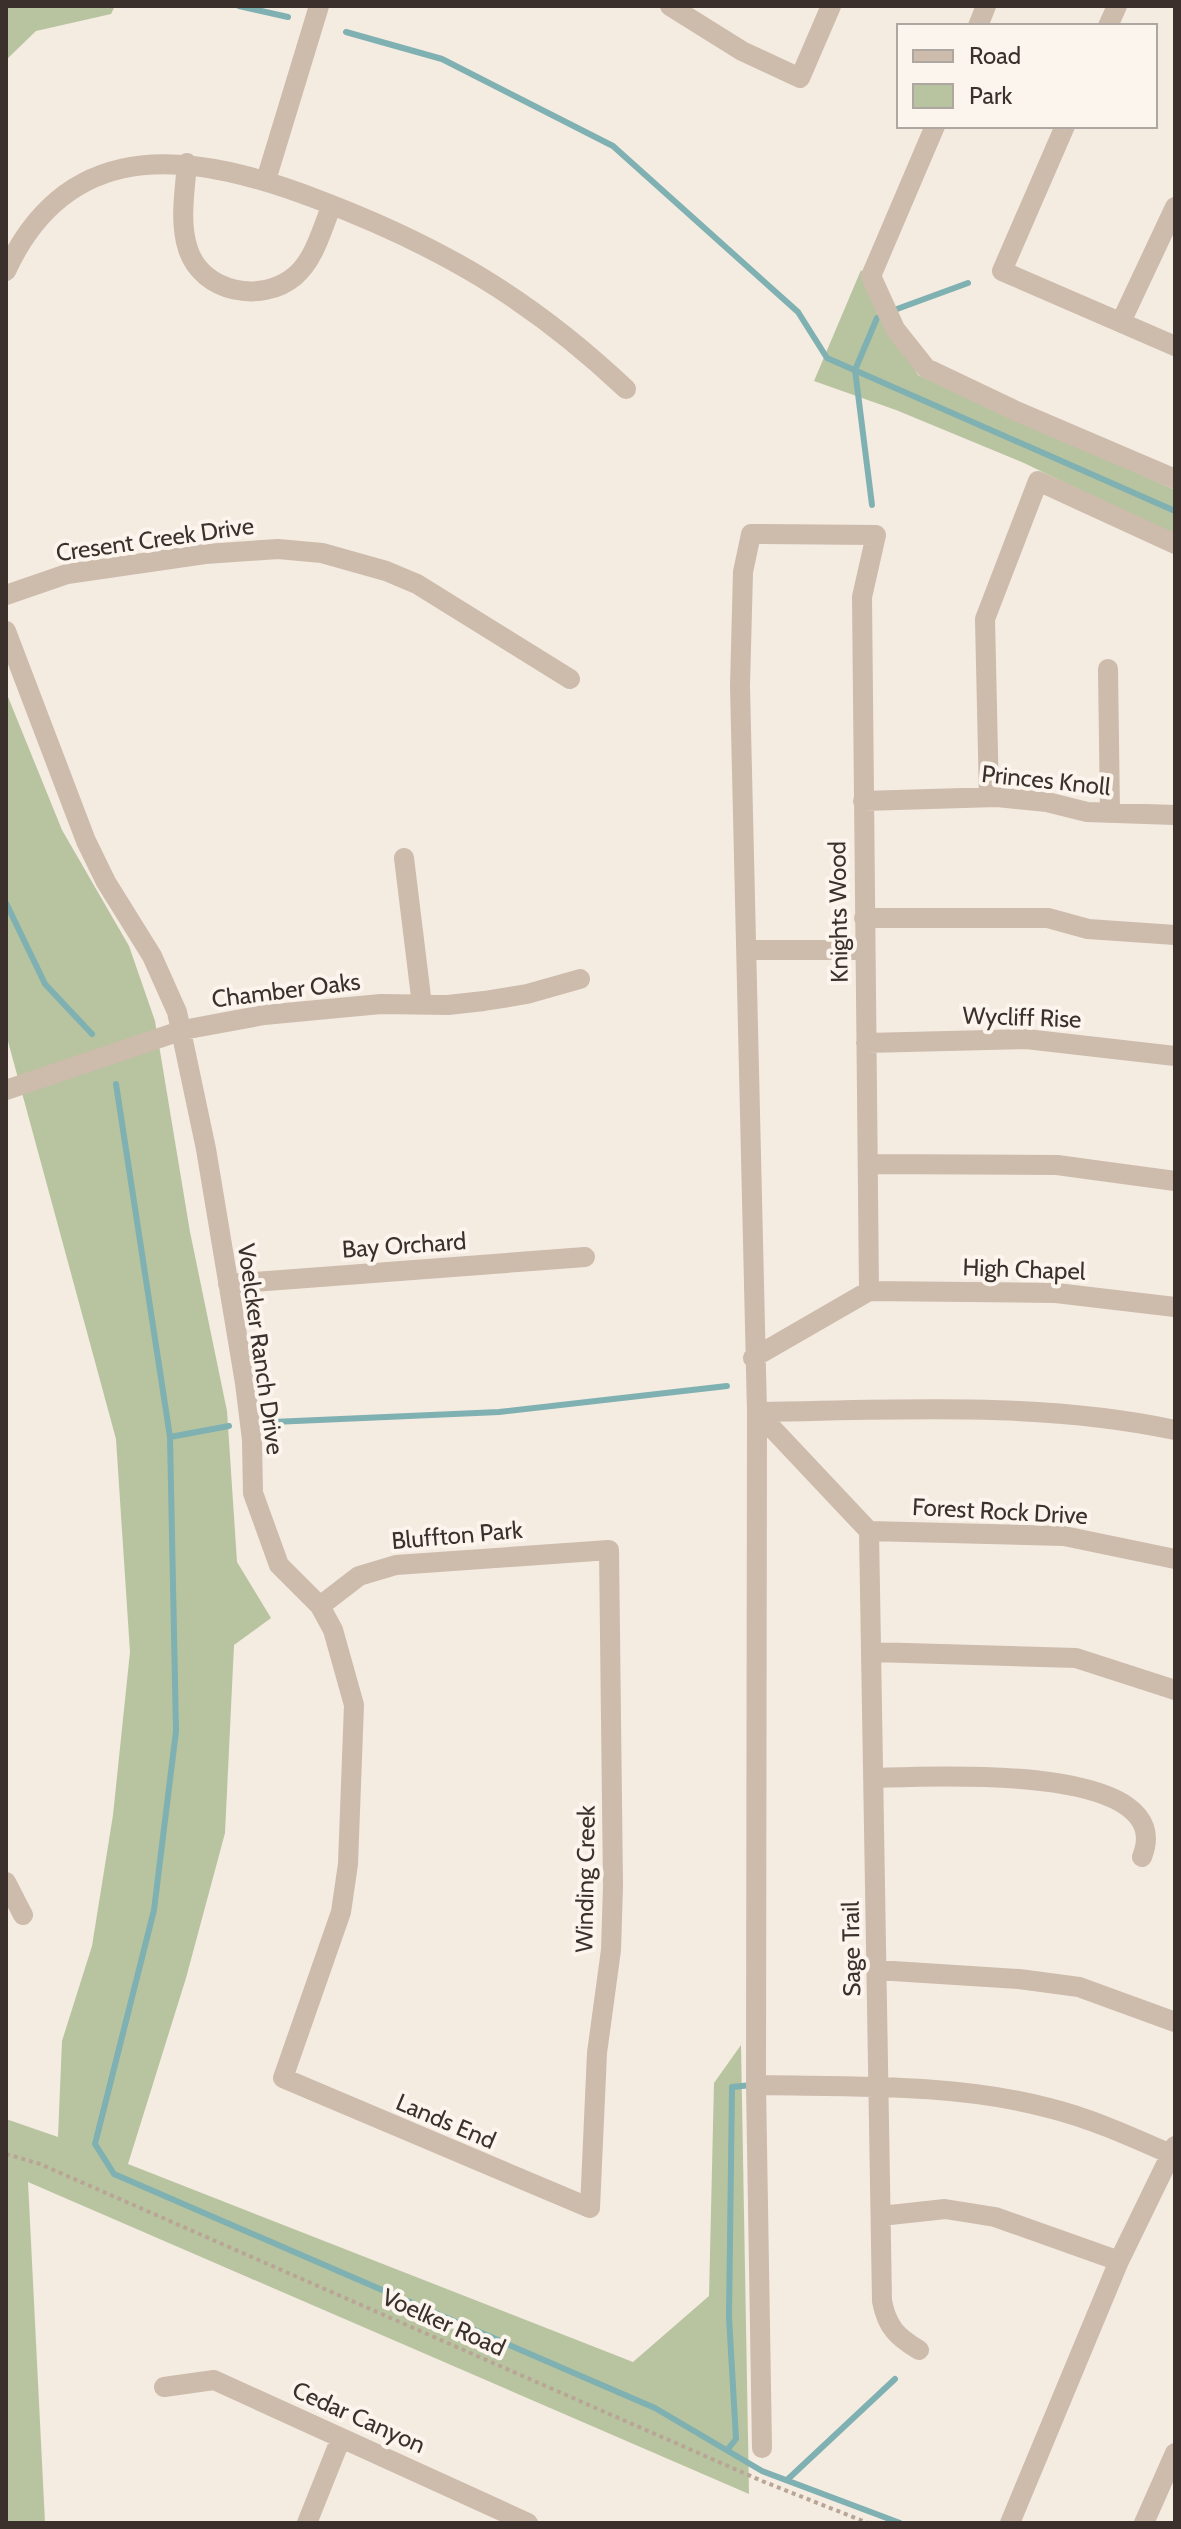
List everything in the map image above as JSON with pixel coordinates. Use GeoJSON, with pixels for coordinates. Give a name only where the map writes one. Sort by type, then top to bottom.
{"type":"FeatureCollection","features":[{"type":"Feature","properties":{"kind":"street"},"geometry":{"type":"LineString","coordinates":[[266,180],[319,6]]}},
{"type":"Feature","properties":{"kind":"street"},"geometry":{"type":"LineString","coordinates":[[670,6],[742,51],[800,78],[831,6]]}},
{"type":"Feature","properties":{"kind":"street"},"geometry":{"type":"LineString","coordinates":[[934,128],[871,276],[895,329],[926,368],[1016,411],[1175,479]]}},
{"type":"Feature","properties":{"kind":"street"},"geometry":{"type":"LineString","coordinates":[[1064,128],[1002,271],[1175,346]]}},
{"type":"Feature","properties":{"kind":"street"},"geometry":{"type":"LineString","coordinates":[[6,271],[18,245],[65,194],[108,171],[156,162],[187,163],[266,180],[435,249],[497,285],[553,324],[626,389]]}},
{"type":"Feature","properties":{"kind":"street"},"geometry":{"type":"LineString","coordinates":[[187,163],[183,213],[188,250],[205,276],[233,289],[259,292],[278,286],[296,275],[311,257],[332,205]]}},
{"type":"Feature","properties":{"kind":"street"},"geometry":{"type":"LineString","coordinates":[[1121,322],[1175,207]]}},
{"type":"Feature","properties":{"kind":"street"},"geometry":{"type":"LineString","coordinates":[[989,797],[985,619],[1038,481],[1175,544]]}},
{"type":"Feature","properties":{"kind":"street","name":"Knights Wood"},"geometry":{"type":"LineString","coordinates":[[748,950],[740,686],[743,572],[751,534],[876,535],[862,597],[869,1291]]}},
{"type":"Feature","properties":{"kind":"street","name":"Cresent Creek Drive"},"geometry":{"type":"LineString","coordinates":[[6,595],[67,574],[205,554],[278,549],[322,553],[386,571],[417,584],[570,679]]}},
{"type":"Feature","properties":{"kind":"street","name":"Voelcker Ranch Drive"},"geometry":{"type":"LineString","coordinates":[[6,631],[67,799],[106,882],[152,956],[183,1030],[252,1440],[253,1493],[263,1528],[279,1565],[320,1606],[348,1674],[354,1705],[348,1864],[341,1912],[283,2078]]}},
{"type":"Feature","properties":{"kind":"street"},"geometry":{"type":"LineString","coordinates":[[1108,669],[1110,813]]}},
{"type":"Feature","properties":{"kind":"street","name":"Princes Knoll"},"geometry":{"type":"LineString","coordinates":[[863,801],[989,797],[1110,813],[1175,815]]}},
{"type":"Feature","properties":{"kind":"street"},"geometry":{"type":"LineString","coordinates":[[404,858],[422,1005]]}},
{"type":"Feature","properties":{"kind":"street"},"geometry":{"type":"LineString","coordinates":[[864,918],[1048,918],[1088,929],[1175,935]]}},
{"type":"Feature","properties":{"kind":"street"},"geometry":{"type":"LineString","coordinates":[[762,2448],[756,2085],[757,1412],[753,1358],[748,950],[865,950]]}},
{"type":"Feature","properties":{"kind":"street","name":"Chamber Oaks"},"geometry":{"type":"LineString","coordinates":[[6,1090],[183,1030],[264,1015],[381,1004],[422,1005],[527,994],[580,979]]}},
{"type":"Feature","properties":{"kind":"street","name":"Wycliff Rise"},"geometry":{"type":"LineString","coordinates":[[866,1043],[1026,1039],[1175,1056]]}},
{"type":"Feature","properties":{"kind":"street"},"geometry":{"type":"LineString","coordinates":[[868,1164],[1057,1165],[1175,1181]]}},
{"type":"Feature","properties":{"kind":"street","name":"Bay Orchard"},"geometry":{"type":"LineString","coordinates":[[228,1284],[585,1257]]}},
{"type":"Feature","properties":{"kind":"street"},"geometry":{"type":"LineString","coordinates":[[753,1358],[869,1291]]}},
{"type":"Feature","properties":{"kind":"street","name":"High Chapel"},"geometry":{"type":"LineString","coordinates":[[869,1291],[1056,1293],[1175,1307]]}},
{"type":"Feature","properties":{"kind":"street"},"geometry":{"type":"LineString","coordinates":[[757,1412],[916,1410],[1109,1416],[1175,1430]]}},
{"type":"Feature","properties":{"kind":"street"},"geometry":{"type":"LineString","coordinates":[[757,1412],[869,1531]]}},
{"type":"Feature","properties":{"kind":"street","name":"Forest Rock Drive"},"geometry":{"type":"LineString","coordinates":[[869,1531],[1064,1536],[1175,1559]]}},
{"type":"Feature","properties":{"kind":"street","name":"Sage Trail"},"geometry":{"type":"LineString","coordinates":[[869,1531],[882,2301],[887,2323],[901,2340],[919,2350]]}},
{"type":"Feature","properties":{"kind":"street","name":"Bluffton Park"},"geometry":{"type":"LineString","coordinates":[[320,1606],[359,1576],[396,1565],[609,1550]]}},
{"type":"Feature","properties":{"kind":"street","name":"Winding Creek"},"geometry":{"type":"LineString","coordinates":[[590,2208],[597,2053],[611,1950],[613,1886],[609,1550]]}},
{"type":"Feature","properties":{"kind":"street"},"geometry":{"type":"LineString","coordinates":[[872,1652],[1076,1658],[1175,1690]]}},
{"type":"Feature","properties":{"kind":"street"},"geometry":{"type":"LineString","coordinates":[[874,1778],[1005,1776],[1065,1783],[1103,1793],[1124,1804],[1144,1826],[1147,1845],[1142,1857]]}},
{"type":"Feature","properties":{"kind":"street"},"geometry":{"type":"LineString","coordinates":[[6,1882],[23,1915]]}},
{"type":"Feature","properties":{"kind":"street"},"geometry":{"type":"LineString","coordinates":[[877,1970],[1019,1979],[1079,1987],[1175,2022]]}},
{"type":"Feature","properties":{"kind":"street","name":"Lands End"},"geometry":{"type":"LineString","coordinates":[[283,2078],[590,2208]]}},
{"type":"Feature","properties":{"kind":"street"},"geometry":{"type":"LineString","coordinates":[[756,2085],[879,2088],[991,2096],[1049,2108],[1105,2125],[1174,2152],[1119,2261],[1010,2523]]}},
{"type":"Feature","properties":{"kind":"street"},"geometry":{"type":"LineString","coordinates":[[881,2216],[945,2209],[995,2217],[1119,2261]]}},
{"type":"Feature","properties":{"kind":"street","name":"Cedar Canyon"},"geometry":{"type":"LineString","coordinates":[[164,2387],[214,2380],[528,2523]]}},
{"type":"Feature","properties":{"kind":"street"},"geometry":{"type":"LineString","coordinates":[[307,2523],[341,2438]]}},
{"type":"Feature","properties":{"kind":"street"},"geometry":{"type":"LineString","coordinates":[[1144,2523],[1174,2459]]}},
{"type":"Feature","properties":{"kind":"path","name":"Voelker Road"},"geometry":{"type":"LineString","coordinates":[[6,2154],[40,2164],[762,2481],[868,2523]]}},
{"type":"Feature","properties":{"kind":"green space"},"geometry":{"type":"Polygon","coordinates":[[[6,6],[115,6],[111,14],[36,31],[6,60],[6,6]]]}},
{"type":"Feature","properties":{"kind":"green space"},"geometry":{"type":"Polygon","coordinates":[[[861,270],[918,375],[1175,490],[1175,536],[1024,463],[896,410],[814,381],[861,270]]]}},
{"type":"Feature","properties":{"kind":"green space"},"geometry":{"type":"Polygon","coordinates":[[[6,692],[62,830],[129,946],[155,1021],[190,1232],[227,1411],[237,1562],[271,1618],[234,1645],[225,1833],[186,1978],[128,2164],[633,2362],[709,2296],[714,2083],[741,2045],[749,2494],[28,2182],[45,2523],[6,2523],[6,2119],[58,2137],[62,2041],[92,1946],[113,1815],[130,1652],[116,1439],[6,1034],[6,692]]]}},
{"type":"Feature","properties":{"kind":"waterway"},"geometry":{"type":"LineString","coordinates":[[239,6],[288,17]]}},
{"type":"Feature","properties":{"kind":"waterway"},"geometry":{"type":"LineString","coordinates":[[346,32],[442,59],[613,146],[798,312],[827,358],[1175,511]]}},
{"type":"Feature","properties":{"kind":"waterway"},"geometry":{"type":"LineString","coordinates":[[897,309],[968,283]]}},
{"type":"Feature","properties":{"kind":"waterway"},"geometry":{"type":"LineString","coordinates":[[872,505],[855,370],[877,318]]}},
{"type":"Feature","properties":{"kind":"waterway"},"geometry":{"type":"LineString","coordinates":[[6,903],[45,984],[92,1034]]}},
{"type":"Feature","properties":{"kind":"waterway"},"geometry":{"type":"LineString","coordinates":[[116,1084],[170,1437],[176,1731],[154,1910],[95,2144],[114,2174],[655,2408],[762,2471],[900,2523]]}},
{"type":"Feature","properties":{"kind":"waterway"},"geometry":{"type":"LineString","coordinates":[[273,1422],[499,1412],[727,1386]]}},
{"type":"Feature","properties":{"kind":"waterway"},"geometry":{"type":"LineString","coordinates":[[170,1437],[229,1426]]}},
{"type":"Feature","properties":{"kind":"waterway"},"geometry":{"type":"LineString","coordinates":[[728,2449],[736,2439],[729,2317],[732,2087],[752,2085]]}},
{"type":"Feature","properties":{"kind":"waterway"},"geometry":{"type":"LineString","coordinates":[[787,2480],[895,2379]]}}]}
